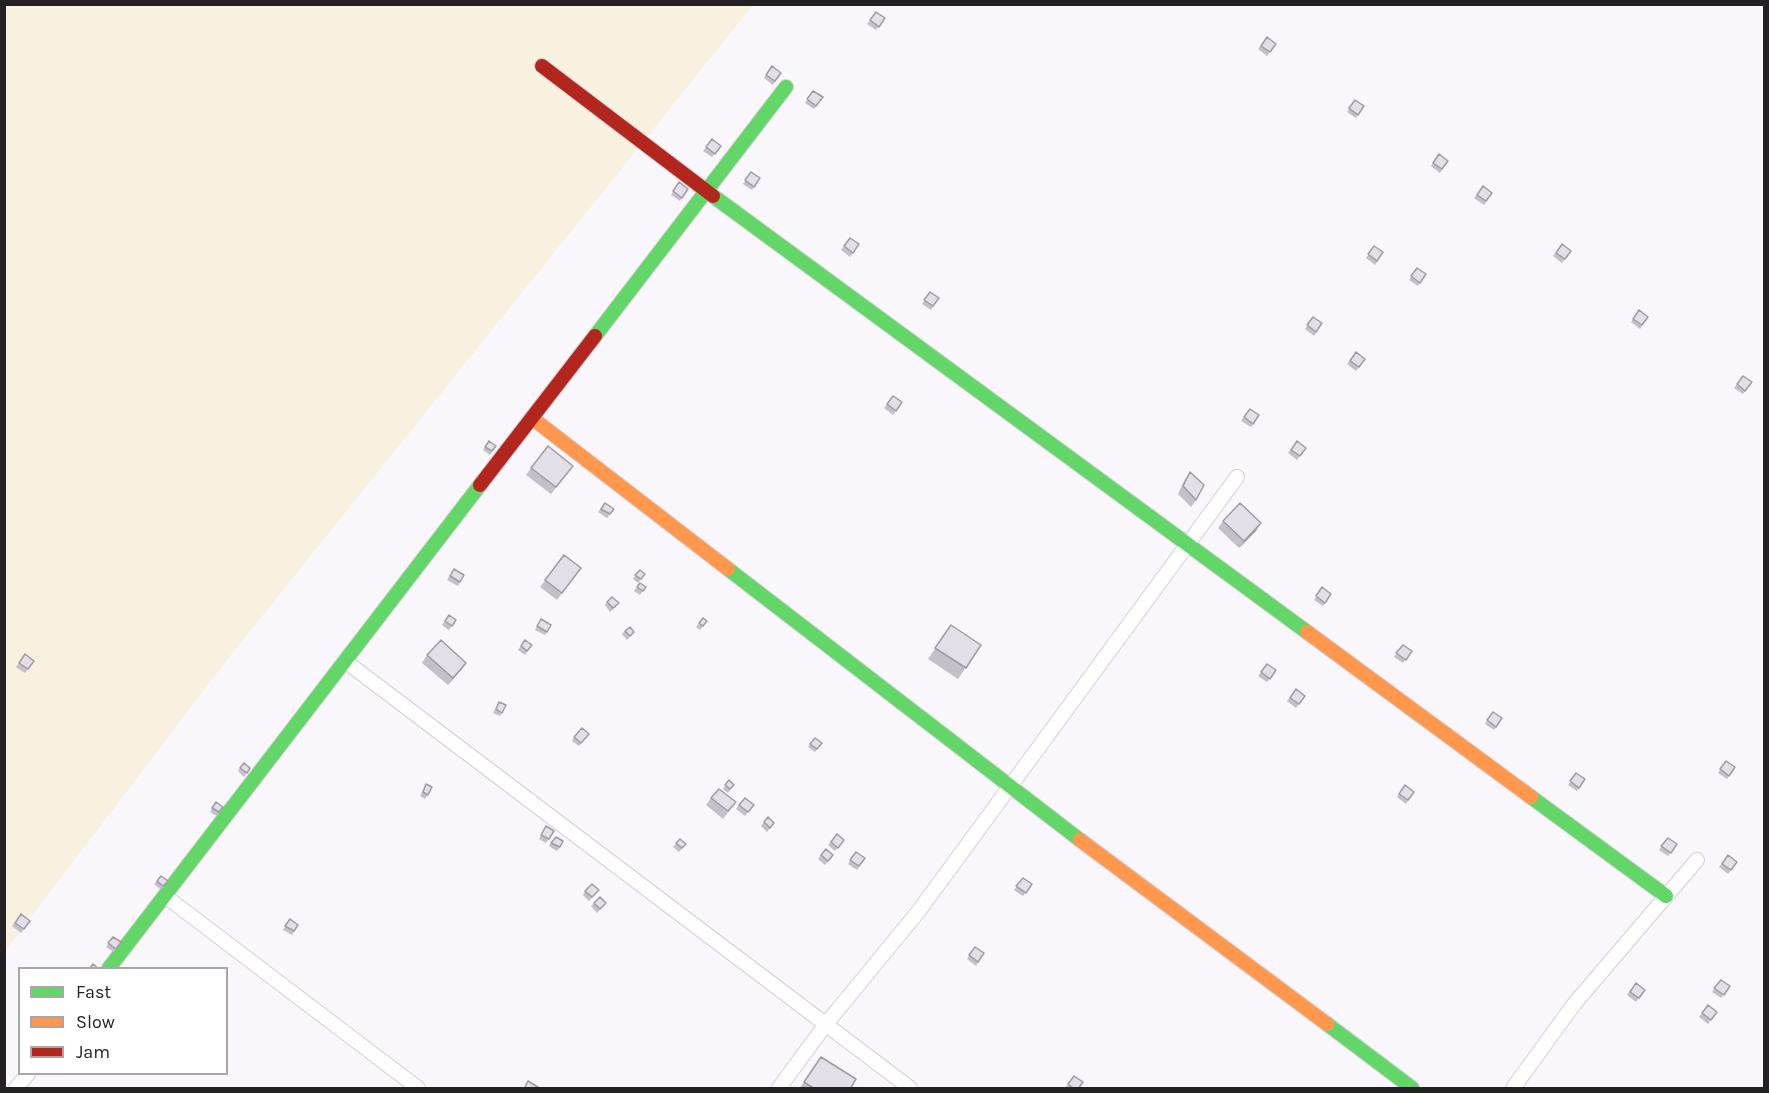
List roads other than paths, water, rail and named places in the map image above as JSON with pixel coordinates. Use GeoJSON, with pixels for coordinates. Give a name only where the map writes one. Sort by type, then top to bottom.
{"type":"FeatureCollection","features":[{"type":"Feature","properties":{"kind":"street"},"geometry":{"type":"LineString","coordinates":[[542,66],[706,191],[1666,896]]}},
{"type":"Feature","properties":{"kind":"street"},"geometry":{"type":"LineString","coordinates":[[111,967],[786,87]]}},
{"type":"Feature","properties":{"kind":"street"},"geometry":{"type":"LineString","coordinates":[[532,418],[1010,787],[1412,1089]]}},
{"type":"Feature","properties":{"kind":"street"},"geometry":{"type":"LineString","coordinates":[[779,1089],[826,1024],[918,912],[1237,477]]}},
{"type":"Feature","properties":{"kind":"street"},"geometry":{"type":"LineString","coordinates":[[345,661],[910,1089]]}},
{"type":"Feature","properties":{"kind":"street"},"geometry":{"type":"LineString","coordinates":[[1513,1089],[1575,1003],[1697,860]]}},
{"type":"Feature","properties":{"kind":"street"},"geometry":{"type":"LineString","coordinates":[[165,896],[418,1089]]}},
{"type":"Feature","properties":{"kind":"street"},"geometry":{"type":"LineString","coordinates":[[16,1089],[27,1075]]}}]}
